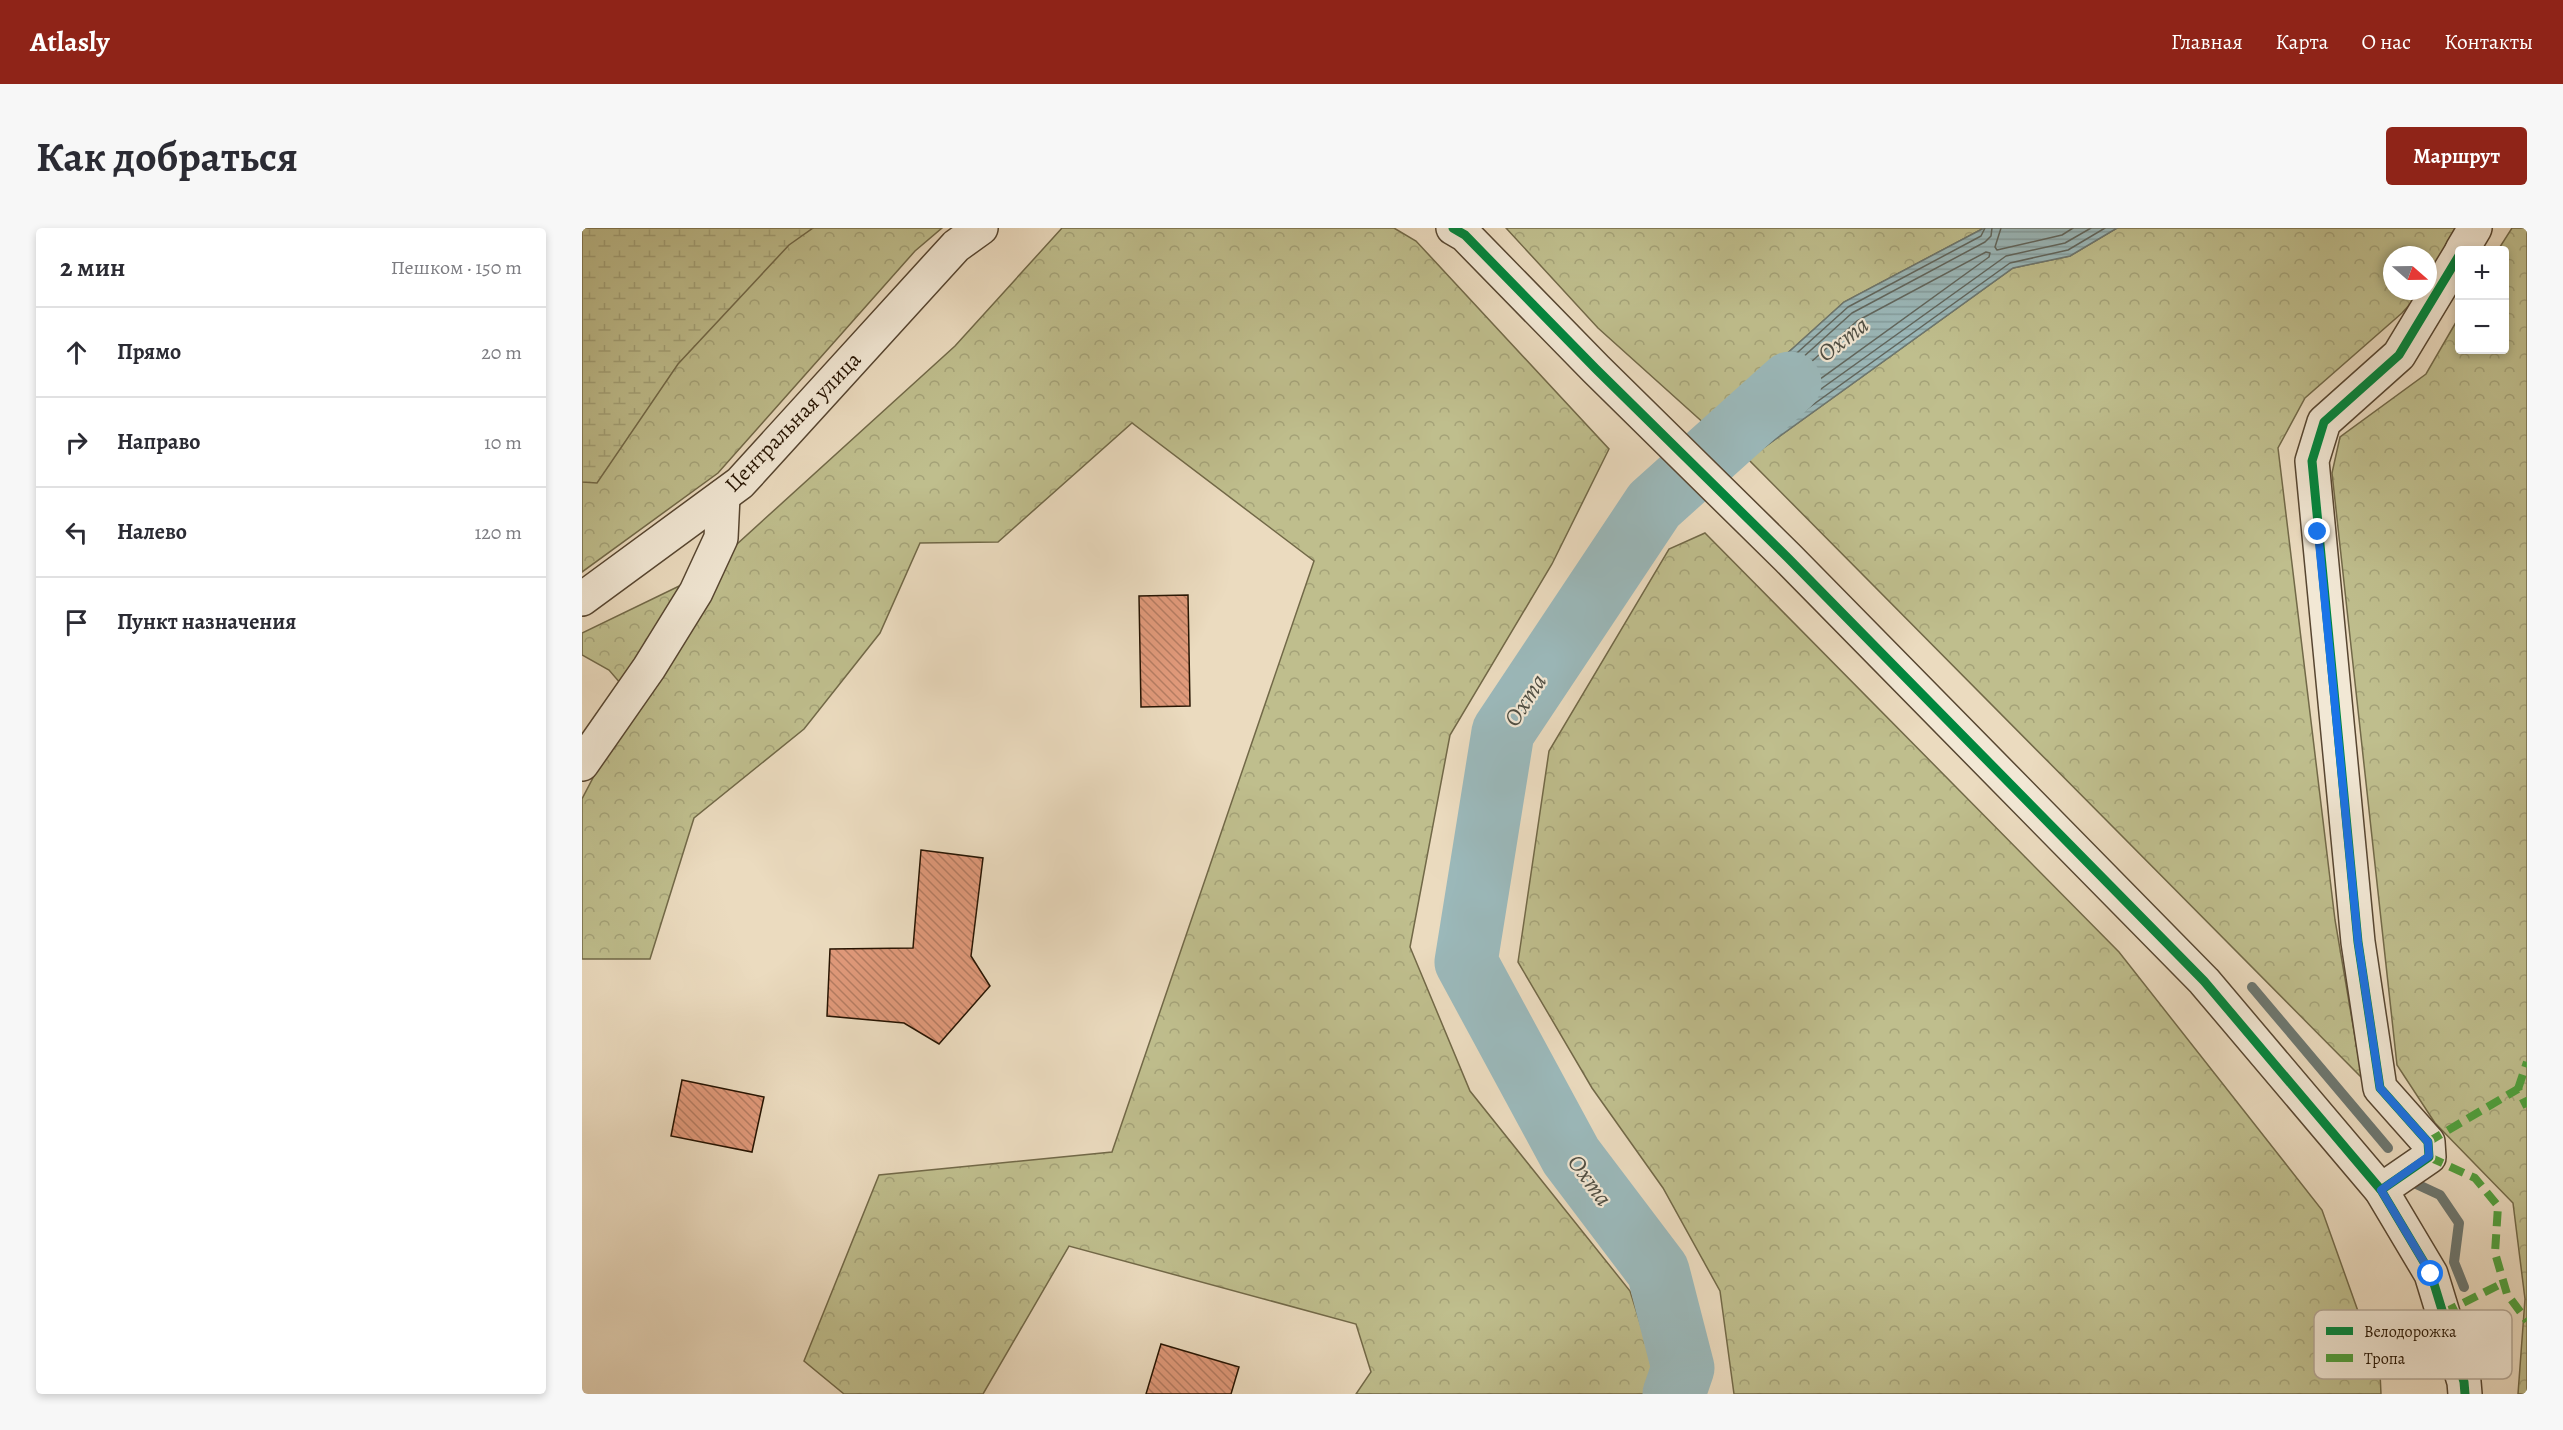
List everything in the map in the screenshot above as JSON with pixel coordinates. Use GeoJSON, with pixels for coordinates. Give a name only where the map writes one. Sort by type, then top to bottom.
{"type":"FeatureCollection","features":[{"type":"Feature","properties":{"kind":"street"},"geometry":{"type":"LineString","coordinates":[[2464,246],[2475,228]]}},
{"type":"Feature","properties":{"kind":"street"},"geometry":{"type":"LineString","coordinates":[[1458,230],[1788,558],[2204,981],[2381,1190],[2431,1274],[2442,1310]]}},
{"type":"Feature","properties":{"kind":"street","name":"Центральная улица"},"geometry":{"type":"LineString","coordinates":[[582,599],[740,483],[969,237]]}},
{"type":"Feature","properties":{"kind":"street"},"geometry":{"type":"LineString","coordinates":[[2381,1190],[2429,1156],[2428,1142],[2380,1088],[2358,942],[2313,461],[2324,422],[2399,355],[2455,263]]}},
{"type":"Feature","properties":{"kind":"street"},"geometry":{"type":"LineString","coordinates":[[582,764],[649,668],[696,592],[721,538],[723,496]]}},
{"type":"Feature","properties":{"kind":"street"},"geometry":{"type":"LineString","coordinates":[[2463,1379],[2465,1394]]}},
{"type":"Feature","properties":{"kind":"green space"},"geometry":{"type":"Polygon","coordinates":[[[582,228],[942,228],[915,251],[718,473],[582,572],[582,228]]]}},
{"type":"Feature","properties":{"kind":"green space"},"geometry":{"type":"Polygon","coordinates":[[[582,228],[813,228],[789,245],[678,364],[597,483],[582,482],[582,228]]]}},
{"type":"Feature","properties":{"kind":"green space"},"geometry":{"type":"Polygon","coordinates":[[[1062,228],[1394,228],[1416,241],[1609,449],[1552,564],[1450,735],[1410,947],[1470,1091],[1630,1291],[1654,1367],[1644,1394],[1356,1394],[1371,1372],[1356,1324],[1069,1246],[983,1394],[844,1394],[804,1361],[879,1175],[1112,1152],[1314,561],[1132,423],[998,542],[920,543],[880,633],[804,729],[694,818],[650,959],[582,959],[582,799],[634,699],[609,670],[582,655],[582,633],[704,574],[955,346],[1062,228]]]}},
{"type":"Feature","properties":{"kind":"green space"},"geometry":{"type":"Polygon","coordinates":[[[1506,228],[1984,228],[1844,302],[1707,426],[1598,328],[1506,228]]]}},
{"type":"Feature","properties":{"kind":"green space"},"geometry":{"type":"Polygon","coordinates":[[[2117,228],[2474,228],[2459,246],[2455,246],[2455,251],[2437,273],[2437,246],[2383,246],[2383,300],[2414,300],[2305,398],[2278,448],[2335,920],[2362,1078],[1748,459],[2013,268],[2070,256],[2117,228]]]}},
{"type":"Feature","properties":{"kind":"green space"},"geometry":{"type":"Polygon","coordinates":[[[2512,228],[2527,228],[2527,1394],[2518,1394],[2525,1299],[2513,1203],[2435,1123],[2397,1065],[2332,473],[2340,437],[2426,374],[2455,324],[2455,354],[2509,354],[2509,246],[2501,246],[2512,228]]]}},
{"type":"Feature","properties":{"kind":"green space"},"geometry":{"type":"Polygon","coordinates":[[[1705,533],[2119,952],[2322,1210],[2358,1310],[2314,1310],[2314,1379],[2380,1379],[2381,1394],[1734,1394],[1720,1291],[1663,1188],[1592,1088],[1518,962],[1549,751],[1669,549],[1705,533]]]}},
{"type":"Feature","properties":{"kind":"water"},"geometry":{"type":"Polygon","coordinates":[[[1984,228],[2117,228],[2070,256],[2013,268],[1748,459],[1707,426],[1844,302],[1984,228]]]}},
{"type":"Feature","properties":{"kind":"building"},"geometry":{"type":"Polygon","coordinates":[[[1188,595],[1190,706],[1141,707],[1139,596],[1188,595]]]}},
{"type":"Feature","properties":{"kind":"building"},"geometry":{"type":"Polygon","coordinates":[[[921,850],[983,858],[971,956],[990,986],[939,1044],[904,1023],[827,1016],[830,949],[913,948],[921,850]]]}},
{"type":"Feature","properties":{"kind":"building"},"geometry":{"type":"Polygon","coordinates":[[[682,1080],[764,1097],[752,1152],[671,1136],[682,1080]]]}},
{"type":"Feature","properties":{"kind":"building"},"geometry":{"type":"Polygon","coordinates":[[[1161,1344],[1239,1367],[1231,1394],[1146,1394],[1161,1344]]]}},
{"type":"Feature","properties":{"kind":"waterway","name":"Охта"},"geometry":{"type":"LineString","coordinates":[[1674,1394],[1683,1368],[1658,1271],[1571,1156],[1466,962],[1503,732],[1654,505],[1790,383]]}},
{"type":"Feature","properties":{"kind":"waterway"},"geometry":{"type":"LineString","coordinates":[[2252,987],[2388,1148]]}},
{"type":"Feature","properties":{"kind":"waterway"},"geometry":{"type":"LineString","coordinates":[[2412,1182],[2440,1195],[2459,1223],[2454,1262],[2464,1287]]}},
{"type":"Feature","properties":{"kind":"marked path"},"geometry":{"type":"LineString","coordinates":[[2518,1089],[2527,1062]]}},
{"type":"Feature","properties":{"kind":"marked path"},"geometry":{"type":"LineString","coordinates":[[2428,1142],[2518,1089],[2527,1107]]}},
{"type":"Feature","properties":{"kind":"marked path"},"geometry":{"type":"LineString","coordinates":[[2429,1157],[2475,1178],[2498,1206],[2495,1253],[2507,1294],[2527,1321]]}},
{"type":"Feature","properties":{"kind":"marked path"},"geometry":{"type":"LineString","coordinates":[[2449,1310],[2503,1283]]}},
{"type":"Feature","properties":{"kind":"cycle path"},"geometry":{"type":"LineString","coordinates":[[1453,228],[1465,235],[1596,369],[1788,558],[2204,981],[2381,1190],[2431,1274],[2442,1310]]}},
{"type":"Feature","properties":{"kind":"cycle path"},"geometry":{"type":"LineString","coordinates":[[2381,1190],[2429,1157],[2428,1142],[2380,1088],[2358,942],[2312,461],[2324,422],[2399,355],[2455,262]]}},
{"type":"Feature","properties":{"kind":"cycle path"},"geometry":{"type":"LineString","coordinates":[[2463,1379],[2465,1394]]}},
{"type":"Feature","properties":{"kind":"route"},"geometry":{"type":"LineString","coordinates":[[2318,532],[2358,942],[2380,1088],[2428,1142],[2429,1156],[2381,1190],[2431,1274]]}}]}
